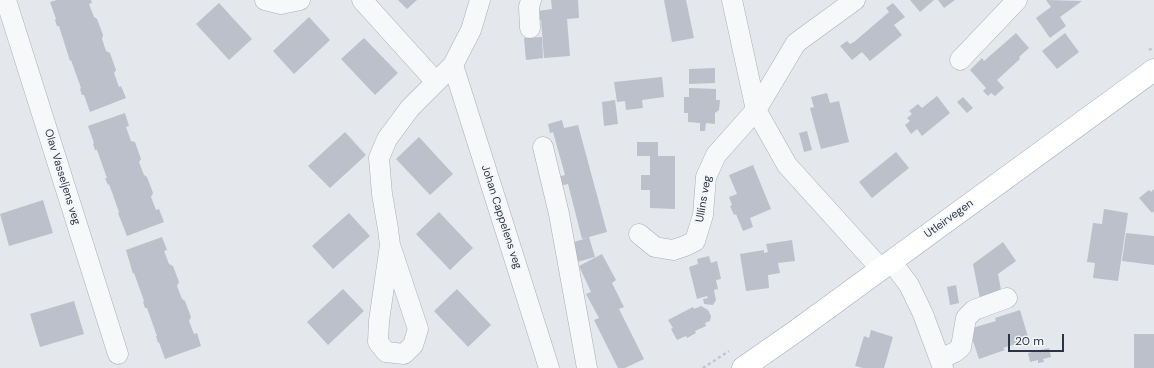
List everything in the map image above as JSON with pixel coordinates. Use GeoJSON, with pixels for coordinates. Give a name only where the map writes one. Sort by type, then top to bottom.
{"type":"FeatureCollection","features":[{"type":"Feature","properties":{"kind":"main road","name":"Utleirvegen"},"geometry":{"type":"LineString","coordinates":[[743,368],[1154,70]]}},
{"type":"Feature","properties":{"kind":"street","name":"Olav Vasseljens veg"},"geometry":{"type":"LineString","coordinates":[[6,0],[118,354]]}},
{"type":"Feature","properties":{"kind":"street"},"geometry":{"type":"LineString","coordinates":[[265,0],[281,4],[300,0]]}},
{"type":"Feature","properties":{"kind":"street"},"geometry":{"type":"LineString","coordinates":[[362,0],[436,82]]}},
{"type":"Feature","properties":{"kind":"street"},"geometry":{"type":"LineString","coordinates":[[390,245],[382,194],[379,158],[386,139],[410,108],[453,66],[471,30],[480,0]]}},
{"type":"Feature","properties":{"kind":"street"},"geometry":{"type":"LineString","coordinates":[[530,28],[529,7],[531,0]]}},
{"type":"Feature","properties":{"kind":"street"},"geometry":{"type":"LineString","coordinates":[[732,0],[756,110],[787,165],[886,265],[909,285],[923,314],[942,363],[961,347],[966,318],[974,310],[1007,298]]}},
{"type":"Feature","properties":{"kind":"street","name":"Ullins veg"},"geometry":{"type":"LineString","coordinates":[[639,234],[655,247],[673,250],[695,240],[703,215],[706,177],[716,155],[756,110],[796,44],[855,0]]}},
{"type":"Feature","properties":{"kind":"street"},"geometry":{"type":"LineString","coordinates":[[960,60],[1017,0]]}},
{"type":"Feature","properties":{"kind":"street","name":"Johan Cappelens veg"},"geometry":{"type":"LineString","coordinates":[[453,66],[549,368]]}},
{"type":"Feature","properties":{"kind":"street"},"geometry":{"type":"LineString","coordinates":[[543,147],[564,236],[587,368]]}},
{"type":"Feature","properties":{"kind":"building"},"geometry":{"type":"Polygon","coordinates":[[[57,0],[91,0],[92,3],[89,4],[103,35],[102,39],[106,51],[110,53],[116,70],[114,73],[119,87],[121,86],[126,98],[90,112],[84,95],[82,95],[81,88],[71,60],[70,61],[59,26],[57,26],[55,20],[56,19],[50,2],[57,0]]]}},
{"type":"Feature","properties":{"kind":"building"},"geometry":{"type":"Polygon","coordinates":[[[398,0],[417,0],[407,9],[398,0]]]}},
{"type":"Feature","properties":{"kind":"building"},"geometry":{"type":"Polygon","coordinates":[[[551,0],[578,0],[579,18],[567,19],[570,56],[544,58],[541,20],[539,20],[538,11],[552,9],[551,0]]]}},
{"type":"Feature","properties":{"kind":"building"},"geometry":{"type":"Polygon","coordinates":[[[664,0],[686,0],[694,38],[672,42],[664,0]]]}},
{"type":"Feature","properties":{"kind":"building"},"geometry":{"type":"Polygon","coordinates":[[[910,0],[934,0],[920,12],[910,0]]]}},
{"type":"Feature","properties":{"kind":"building"},"geometry":{"type":"Polygon","coordinates":[[[938,0],[955,0],[944,8],[938,0]]]}},
{"type":"Feature","properties":{"kind":"building"},"geometry":{"type":"Polygon","coordinates":[[[1046,0],[1082,1],[1060,17],[1066,26],[1050,38],[1036,18],[1051,7],[1046,0]]]}},
{"type":"Feature","properties":{"kind":"building"},"geometry":{"type":"Polygon","coordinates":[[[219,3],[252,39],[229,60],[196,24],[219,3]]]}},
{"type":"Feature","properties":{"kind":"building"},"geometry":{"type":"Polygon","coordinates":[[[893,3],[905,17],[894,25],[902,35],[870,61],[862,52],[852,60],[840,46],[847,41],[850,44],[854,42],[889,12],[886,8],[893,3]]]}},
{"type":"Feature","properties":{"kind":"building"},"geometry":{"type":"Polygon","coordinates":[[[309,17],[330,40],[294,74],[273,51],[309,17]]]}},
{"type":"Feature","properties":{"kind":"building"},"geometry":{"type":"Polygon","coordinates":[[[1016,33],[1029,48],[1019,57],[1020,59],[997,80],[1004,88],[995,96],[991,93],[988,96],[983,91],[986,88],[970,70],[982,58],[984,61],[1016,33]]]}},
{"type":"Feature","properties":{"kind":"building"},"geometry":{"type":"Polygon","coordinates":[[[1065,33],[1079,52],[1057,69],[1042,51],[1065,33]]]}},
{"type":"Feature","properties":{"kind":"building"},"geometry":{"type":"Polygon","coordinates":[[[542,37],[543,58],[526,60],[524,38],[542,37]]]}},
{"type":"Feature","properties":{"kind":"building"},"geometry":{"type":"Polygon","coordinates":[[[364,38],[398,73],[375,95],[341,59],[364,38]]]}},
{"type":"Feature","properties":{"kind":"building"},"geometry":{"type":"Polygon","coordinates":[[[715,68],[715,83],[689,84],[689,69],[715,68]]]}},
{"type":"Feature","properties":{"kind":"building"},"geometry":{"type":"Polygon","coordinates":[[[662,77],[664,97],[642,100],[643,108],[626,110],[625,101],[617,102],[614,82],[662,77]]]}},
{"type":"Feature","properties":{"kind":"building"},"geometry":{"type":"Polygon","coordinates":[[[689,88],[716,89],[716,100],[720,100],[719,110],[715,113],[715,124],[706,123],[705,131],[700,131],[700,123],[688,122],[688,113],[684,113],[684,97],[689,97],[689,88]]]}},
{"type":"Feature","properties":{"kind":"building"},"geometry":{"type":"Polygon","coordinates":[[[827,93],[830,103],[839,101],[849,142],[821,149],[810,108],[814,107],[811,97],[827,93]]]}},
{"type":"Feature","properties":{"kind":"building"},"geometry":{"type":"Polygon","coordinates":[[[937,96],[950,113],[922,136],[917,129],[911,134],[905,125],[910,121],[907,118],[912,114],[909,111],[918,104],[922,108],[937,96]]]}},
{"type":"Feature","properties":{"kind":"building"},"geometry":{"type":"Polygon","coordinates":[[[963,97],[973,108],[967,113],[957,102],[963,97]]]}},
{"type":"Feature","properties":{"kind":"building"},"geometry":{"type":"Polygon","coordinates":[[[615,100],[618,124],[604,126],[602,102],[615,100]]]}},
{"type":"Feature","properties":{"kind":"building"},"geometry":{"type":"Polygon","coordinates":[[[125,113],[129,126],[126,127],[131,141],[135,142],[141,159],[139,162],[153,193],[151,197],[156,210],[159,209],[164,222],[127,236],[109,184],[108,185],[105,178],[107,178],[97,150],[95,150],[88,126],[125,113]]]}},
{"type":"Feature","properties":{"kind":"building"},"geometry":{"type":"Polygon","coordinates":[[[562,120],[564,128],[578,125],[607,232],[589,237],[595,257],[577,262],[571,243],[587,238],[582,239],[568,184],[559,186],[557,177],[565,175],[553,132],[550,133],[548,124],[562,120]]]}},
{"type":"Feature","properties":{"kind":"building"},"geometry":{"type":"Polygon","coordinates":[[[807,131],[812,150],[804,152],[799,133],[807,131]]]}},
{"type":"Feature","properties":{"kind":"building"},"geometry":{"type":"Polygon","coordinates":[[[345,132],[366,155],[330,188],[308,166],[345,132]]]}},
{"type":"Feature","properties":{"kind":"building"},"geometry":{"type":"Polygon","coordinates":[[[419,137],[453,174],[430,195],[396,159],[419,137]]]}},
{"type":"Feature","properties":{"kind":"building"},"geometry":{"type":"Polygon","coordinates":[[[637,142],[658,142],[658,156],[675,156],[675,209],[650,208],[650,190],[641,190],[641,175],[650,175],[650,156],[637,156],[637,142]]]}},
{"type":"Feature","properties":{"kind":"building"},"geometry":{"type":"Polygon","coordinates":[[[896,152],[909,168],[872,198],[859,182],[896,152]]]}},
{"type":"Feature","properties":{"kind":"building"},"geometry":{"type":"Polygon","coordinates":[[[753,165],[771,209],[750,218],[753,227],[743,231],[736,214],[734,215],[730,206],[732,205],[729,197],[737,194],[729,175],[753,165]]]}},
{"type":"Feature","properties":{"kind":"building"},"geometry":{"type":"Polygon","coordinates":[[[1154,189],[1154,211],[1152,213],[1139,198],[1149,190],[1151,192],[1154,189]]]}},
{"type":"Feature","properties":{"kind":"building"},"geometry":{"type":"Polygon","coordinates":[[[43,200],[53,233],[9,246],[0,214],[43,200]]]}},
{"type":"Feature","properties":{"kind":"building"},"geometry":{"type":"Polygon","coordinates":[[[1104,209],[1128,213],[1118,281],[1093,278],[1095,263],[1087,262],[1093,223],[1102,224],[1104,209]]]}},
{"type":"Feature","properties":{"kind":"building"},"geometry":{"type":"Polygon","coordinates":[[[439,212],[473,248],[450,270],[416,234],[439,212]]]}},
{"type":"Feature","properties":{"kind":"building"},"geometry":{"type":"Polygon","coordinates":[[[349,213],[370,236],[333,269],[312,246],[349,213]]]}},
{"type":"Feature","properties":{"kind":"building"},"geometry":{"type":"Polygon","coordinates":[[[1126,233],[1154,236],[1154,265],[1122,261],[1126,233]]]}},
{"type":"Feature","properties":{"kind":"building"},"geometry":{"type":"Polygon","coordinates":[[[162,237],[167,250],[164,251],[169,264],[173,266],[179,282],[177,286],[191,317],[189,321],[194,334],[197,333],[201,346],[165,359],[159,342],[158,343],[147,308],[145,308],[144,301],[134,273],[133,274],[126,250],[162,237]]]}},
{"type":"Feature","properties":{"kind":"building"},"geometry":{"type":"Polygon","coordinates":[[[792,240],[795,261],[778,263],[780,273],[768,275],[769,288],[746,291],[740,254],[764,250],[764,253],[768,252],[766,244],[792,240]]]}},
{"type":"Feature","properties":{"kind":"building"},"geometry":{"type":"Polygon","coordinates":[[[1003,242],[1016,261],[998,274],[1002,295],[980,299],[973,264],[1003,242]]]}},
{"type":"Feature","properties":{"kind":"building"},"geometry":{"type":"Polygon","coordinates":[[[602,254],[616,280],[612,283],[624,307],[619,309],[644,359],[625,368],[618,368],[594,320],[599,318],[586,294],[591,292],[579,266],[602,254]]]}},
{"type":"Feature","properties":{"kind":"building"},"geometry":{"type":"Polygon","coordinates":[[[709,256],[711,263],[717,261],[721,279],[716,280],[718,289],[714,290],[716,300],[713,305],[704,304],[703,299],[708,298],[707,296],[697,299],[689,267],[698,264],[697,259],[709,256]]]}},
{"type":"Feature","properties":{"kind":"building"},"geometry":{"type":"Polygon","coordinates":[[[956,285],[959,303],[950,305],[947,287],[956,285]]]}},
{"type":"Feature","properties":{"kind":"building"},"geometry":{"type":"Polygon","coordinates":[[[343,289],[364,311],[328,345],[307,322],[343,289]]]}},
{"type":"Feature","properties":{"kind":"building"},"geometry":{"type":"Polygon","coordinates":[[[457,289],[491,325],[468,347],[434,311],[457,289]]]}},
{"type":"Feature","properties":{"kind":"building"},"geometry":{"type":"Polygon","coordinates":[[[74,301],[84,334],[40,347],[30,314],[74,301]]]}},
{"type":"Feature","properties":{"kind":"building"},"geometry":{"type":"Polygon","coordinates":[[[701,306],[708,310],[711,316],[710,321],[705,323],[706,326],[695,331],[696,333],[687,338],[686,336],[677,340],[671,329],[673,328],[668,320],[693,307],[694,309],[701,306]]]}},
{"type":"Feature","properties":{"kind":"building"},"geometry":{"type":"Polygon","coordinates":[[[1020,310],[1029,340],[1003,348],[1005,350],[979,359],[969,329],[996,321],[995,318],[1020,310]]]}},
{"type":"Feature","properties":{"kind":"building"},"geometry":{"type":"Polygon","coordinates":[[[871,330],[893,337],[884,368],[863,368],[855,366],[864,336],[869,338],[871,330]]]}},
{"type":"Feature","properties":{"kind":"building"},"geometry":{"type":"Polygon","coordinates":[[[1134,334],[1154,334],[1154,368],[1134,368],[1134,334]]]}},
{"type":"Feature","properties":{"kind":"building"},"geometry":{"type":"Polygon","coordinates":[[[1049,348],[1051,357],[1043,359],[1044,362],[1038,363],[1038,360],[1030,362],[1028,353],[1049,348]]]}}]}
